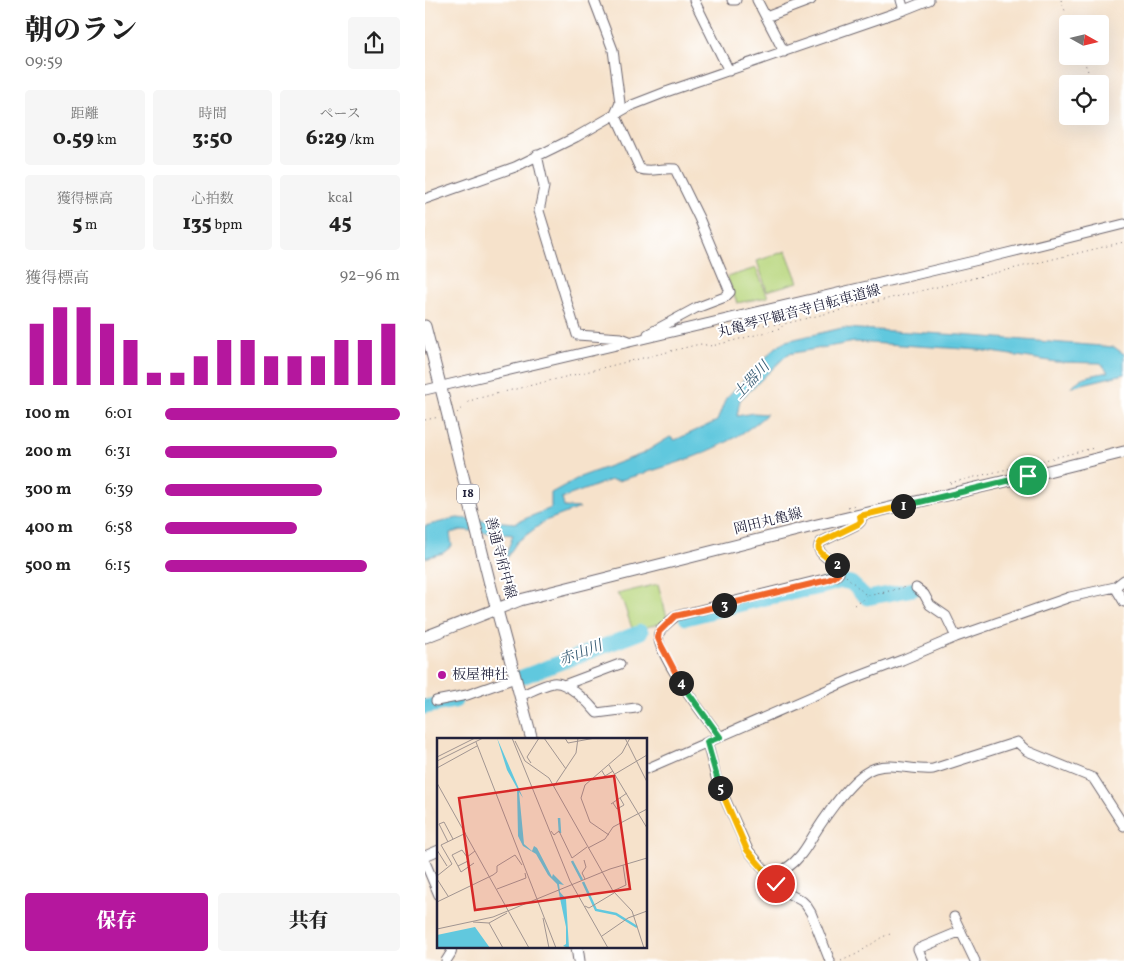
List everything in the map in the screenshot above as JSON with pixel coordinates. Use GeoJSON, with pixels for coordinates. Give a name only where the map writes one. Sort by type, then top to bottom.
{"type":"FeatureCollection","features":[{"type":"Feature","properties":{"kind":"main road","name":"善通寺府中線"},"geometry":{"type":"LineString","coordinates":[[425,326],[531,738]]}},
{"type":"Feature","properties":{"kind":"main road","name":"岡田丸亀線"},"geometry":{"type":"LineString","coordinates":[[425,637],[520,600],[817,525],[1124,452]]}},
{"type":"Feature","properties":{"kind":"main road"},"geometry":{"type":"LineString","coordinates":[[577,948],[579,961]]}},
{"type":"Feature","properties":{"kind":"street"},"geometry":{"type":"LineString","coordinates":[[594,0],[613,50],[620,104],[615,114]]}},
{"type":"Feature","properties":{"kind":"street"},"geometry":{"type":"LineString","coordinates":[[694,0],[729,71]]}},
{"type":"Feature","properties":{"kind":"street"},"geometry":{"type":"LineString","coordinates":[[757,0],[784,52]]}},
{"type":"Feature","properties":{"kind":"street"},"geometry":{"type":"LineString","coordinates":[[765,17],[811,0]]}},
{"type":"Feature","properties":{"kind":"street"},"geometry":{"type":"LineString","coordinates":[[901,0],[904,10]]}},
{"type":"Feature","properties":{"kind":"street"},"geometry":{"type":"LineString","coordinates":[[425,199],[515,167],[576,137],[630,106],[929,0]]}},
{"type":"Feature","properties":{"kind":"street"},"geometry":{"type":"LineString","coordinates":[[537,155],[544,187],[539,211],[577,335],[621,338],[634,341],[697,308],[725,298],[729,292],[699,218],[675,169],[665,167],[648,172],[640,169],[615,114]]}},
{"type":"Feature","properties":{"kind":"street"},"geometry":{"type":"LineString","coordinates":[[425,390],[1124,224]]}},
{"type":"Feature","properties":{"kind":"street"},"geometry":{"type":"LineString","coordinates":[[720,737],[671,667],[658,638],[659,632],[675,616],[828,580],[836,576],[839,573],[839,568],[835,562],[821,554],[818,545],[858,524],[861,521],[860,516]]}},
{"type":"Feature","properties":{"kind":"street"},"geometry":{"type":"LineString","coordinates":[[647,769],[956,636],[1070,597],[1115,587],[1124,580]]}},
{"type":"Feature","properties":{"kind":"street"},"geometry":{"type":"LineString","coordinates":[[1115,587],[1124,602]]}},
{"type":"Feature","properties":{"kind":"street"},"geometry":{"type":"LineString","coordinates":[[917,588],[924,594],[930,604],[946,616],[956,636]]}},
{"type":"Feature","properties":{"kind":"street"},"geometry":{"type":"LineString","coordinates":[[564,685],[620,664]]}},
{"type":"Feature","properties":{"kind":"street"},"geometry":{"type":"LineString","coordinates":[[436,701],[467,695],[515,678]]}},
{"type":"Feature","properties":{"kind":"street"},"geometry":{"type":"LineString","coordinates":[[520,696],[552,683],[564,685],[589,703],[597,713],[636,708]]}},
{"type":"Feature","properties":{"kind":"street"},"geometry":{"type":"LineString","coordinates":[[707,742],[717,781],[747,850],[780,889],[806,905],[830,961]]}},
{"type":"Feature","properties":{"kind":"street"},"geometry":{"type":"LineString","coordinates":[[770,878],[799,858],[835,805],[865,772],[882,767],[923,770],[1017,742],[1027,751],[1093,778],[1124,826]]}},
{"type":"Feature","properties":{"kind":"street"},"geometry":{"type":"LineString","coordinates":[[425,856],[437,851]]}},
{"type":"Feature","properties":{"kind":"street"},"geometry":{"type":"LineString","coordinates":[[425,862],[437,890]]}},
{"type":"Feature","properties":{"kind":"street"},"geometry":{"type":"LineString","coordinates":[[954,917],[975,961]]}},
{"type":"Feature","properties":{"kind":"street"},"geometry":{"type":"LineString","coordinates":[[923,961],[918,949],[961,931]]}},
{"type":"Feature","properties":{"kind":"street"},"geometry":{"type":"LineString","coordinates":[[446,961],[452,948]]}},
{"type":"Feature","properties":{"kind":"path"},"geometry":{"type":"LineString","coordinates":[[1061,0],[1067,15]]}},
{"type":"Feature","properties":{"kind":"path","name":"丸亀琴平観音寺自転車道線"},"geometry":{"type":"LineString","coordinates":[[457,412],[468,402],[475,399],[665,351],[700,344],[715,345],[780,329],[783,324],[1124,242]]}},
{"type":"Feature","properties":{"kind":"path"},"geometry":{"type":"LineString","coordinates":[[738,326],[783,324]]}},
{"type":"Feature","properties":{"kind":"path"},"geometry":{"type":"LineString","coordinates":[[425,420],[441,417]]}},
{"type":"Feature","properties":{"kind":"path"},"geometry":{"type":"LineString","coordinates":[[839,573],[851,578],[866,595]]}},
{"type":"Feature","properties":{"kind":"path"},"geometry":{"type":"LineString","coordinates":[[854,605],[864,599],[866,595],[909,587],[917,588]]}},
{"type":"Feature","properties":{"kind":"path"},"geometry":{"type":"LineString","coordinates":[[883,592],[884,597]]}},
{"type":"Feature","properties":{"kind":"path"},"geometry":{"type":"LineString","coordinates":[[841,961],[864,951],[882,937],[893,933]]}},
{"type":"Feature","properties":{"kind":"green space"},"geometry":{"type":"Polygon","coordinates":[[[786,251],[798,282],[767,291],[757,261],[786,251]]]}},
{"type":"Feature","properties":{"kind":"green space"},"geometry":{"type":"Polygon","coordinates":[[[756,268],[768,297],[737,303],[727,277],[756,268]]]}},
{"type":"Feature","properties":{"kind":"green space"},"geometry":{"type":"Polygon","coordinates":[[[658,584],[668,621],[633,631],[623,602],[617,594],[658,584]]]}},
{"type":"Feature","properties":{"kind":"water","name":"土器川"},"geometry":{"type":"Polygon","coordinates":[[[842,328],[1114,347],[1124,354],[1124,374],[1070,387],[1084,377],[1108,372],[1101,363],[1056,362],[979,350],[855,342],[788,354],[740,400],[737,416],[753,413],[767,414],[734,438],[716,448],[677,463],[618,481],[611,480],[562,498],[564,507],[580,508],[545,521],[517,542],[503,563],[513,535],[462,530],[450,533],[452,546],[443,553],[425,558],[425,526],[457,518],[515,523],[551,508],[551,493],[580,477],[642,454],[670,437],[675,440],[717,421],[726,398],[775,348],[786,341],[842,328]]]}},
{"type":"Feature","properties":{"kind":"waterway","name":"赤山川"},"geometry":{"type":"LineString","coordinates":[[686,618],[841,581],[851,583],[867,598],[914,589]]}},
{"type":"Feature","properties":{"kind":"waterway","name":"赤山川"},"geometry":{"type":"LineString","coordinates":[[522,677],[641,632]]}},
{"type":"Feature","properties":{"kind":"waterway","name":"赤山川"},"geometry":{"type":"LineString","coordinates":[[425,707],[455,701]]}},
{"type":"Feature","properties":{"kind":"place","name":"板屋神社"},"geometry":{"type":"Point","coordinates":[442,675]}},
{"type":"Feature","properties":{"kind":"route"},"geometry":{"type":"LineString","coordinates":[[776,884],[747,850],[720,790],[707,742],[720,737],[671,667],[658,638],[659,632],[675,616],[828,580],[836,576],[839,573],[839,568],[835,562],[821,554],[818,545],[858,524],[861,521],[860,516],[1028,476]]}}]}
